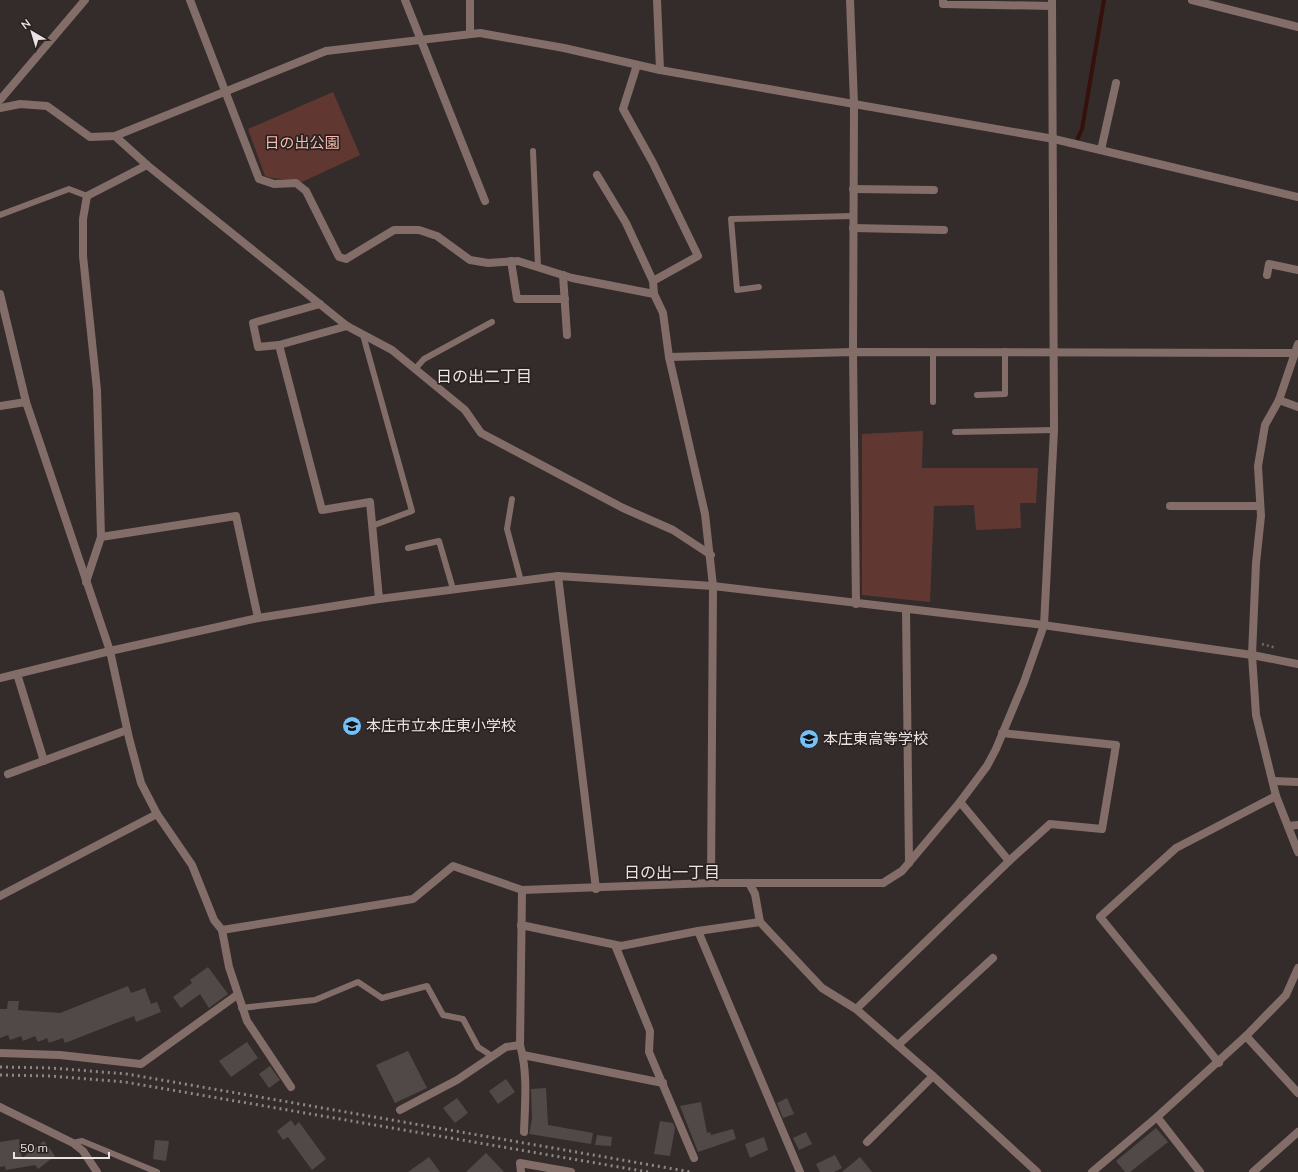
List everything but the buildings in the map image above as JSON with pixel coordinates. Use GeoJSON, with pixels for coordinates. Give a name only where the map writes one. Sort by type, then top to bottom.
{"type":"FeatureCollection","features":[{"type":"Feature","properties":{"kind":"street"},"geometry":{"type":"LineString","coordinates":[[1,95],[85,0]]}},
{"type":"Feature","properties":{"kind":"street"},"geometry":{"type":"LineString","coordinates":[[190,0],[226,90],[259,179],[274,184],[296,183],[306,191],[339,257],[346,259],[394,230],[419,230],[437,236],[470,260],[488,263],[518,261],[563,275],[654,294]]}},
{"type":"Feature","properties":{"kind":"street"},"geometry":{"type":"LineString","coordinates":[[405,0],[485,201]]}},
{"type":"Feature","properties":{"kind":"street"},"geometry":{"type":"LineString","coordinates":[[470,0],[470,34]]}},
{"type":"Feature","properties":{"kind":"street"},"geometry":{"type":"LineString","coordinates":[[657,0],[660,70]]}},
{"type":"Feature","properties":{"kind":"street"},"geometry":{"type":"LineString","coordinates":[[850,0],[854,103],[853,352],[856,604]]}},
{"type":"Feature","properties":{"kind":"street"},"geometry":{"type":"LineString","coordinates":[[222,930],[413,899],[453,866],[522,890],[711,883],[883,883],[902,871],[960,802],[986,766],[996,749],[1024,682],[1044,625],[1054,430],[1054,139],[1052,3],[943,4],[943,0]]}},
{"type":"Feature","properties":{"kind":"street"},"geometry":{"type":"LineString","coordinates":[[1192,0],[1298,27]]}},
{"type":"Feature","properties":{"kind":"street"},"geometry":{"type":"LineString","coordinates":[[0,108],[20,104],[47,106],[90,137],[115,136],[326,51],[480,33],[556,46],[660,70],[1054,139],[1298,197]]}},
{"type":"Feature","properties":{"kind":"street"},"geometry":{"type":"LineString","coordinates":[[637,65],[623,109],[653,163],[698,256],[653,281]]}},
{"type":"Feature","properties":{"kind":"street"},"geometry":{"type":"LineString","coordinates":[[1100,150],[1116,83]]}},
{"type":"Feature","properties":{"kind":"street"},"geometry":{"type":"LineString","coordinates":[[115,136],[147,165],[347,326],[392,350],[465,410],[481,433],[623,508],[673,530],[711,555]]}},
{"type":"Feature","properties":{"kind":"street"},"geometry":{"type":"LineString","coordinates":[[86,582],[101,537],[97,390],[83,256],[83,219],[87,196],[147,165]]}},
{"type":"Feature","properties":{"kind":"street"},"geometry":{"type":"LineString","coordinates":[[598,175],[626,223],[653,281],[654,294],[663,313],[669,357],[705,514],[711,555],[713,586],[711,883]]}},
{"type":"Feature","properties":{"kind":"street"},"geometry":{"type":"LineString","coordinates":[[854,189],[934,190]]}},
{"type":"Feature","properties":{"kind":"street"},"geometry":{"type":"LineString","coordinates":[[853,228],[944,230]]}},
{"type":"Feature","properties":{"kind":"street"},"geometry":{"type":"LineString","coordinates":[[511,261],[517,298],[565,299]]}},
{"type":"Feature","properties":{"kind":"street"},"geometry":{"type":"LineString","coordinates":[[1267,275],[1269,264],[1298,270]]}},
{"type":"Feature","properties":{"kind":"street"},"geometry":{"type":"LineString","coordinates":[[563,275],[567,335]]}},
{"type":"Feature","properties":{"kind":"street"},"geometry":{"type":"LineString","coordinates":[[0,294],[26,402],[110,651],[127,730],[141,783],[157,814],[192,865],[214,920],[222,930],[229,967],[241,1008],[247,1021],[291,1087]]}},
{"type":"Feature","properties":{"kind":"street"},"geometry":{"type":"LineString","coordinates":[[320,304],[253,323],[258,347],[279,345],[347,326]]}},
{"type":"Feature","properties":{"kind":"street"},"geometry":{"type":"LineString","coordinates":[[1298,344],[1279,400],[1265,426],[1258,466],[1260,506],[1252,655],[1256,715],[1274,781],[1276,796],[1298,852]]}},
{"type":"Feature","properties":{"kind":"street"},"geometry":{"type":"LineString","coordinates":[[279,345],[322,510],[370,502],[379,599]]}},
{"type":"Feature","properties":{"kind":"street"},"geometry":{"type":"LineString","coordinates":[[669,357],[853,352],[1005,351],[1295,353]]}},
{"type":"Feature","properties":{"kind":"street"},"geometry":{"type":"LineString","coordinates":[[1279,400],[1298,407]]}},
{"type":"Feature","properties":{"kind":"street"},"geometry":{"type":"LineString","coordinates":[[0,406],[26,402]]}},
{"type":"Feature","properties":{"kind":"street"},"geometry":{"type":"LineString","coordinates":[[1170,506],[1260,506]]}},
{"type":"Feature","properties":{"kind":"street"},"geometry":{"type":"LineString","coordinates":[[101,537],[236,516],[258,618]]}},
{"type":"Feature","properties":{"kind":"street"},"geometry":{"type":"LineString","coordinates":[[558,576],[596,888]]}},
{"type":"Feature","properties":{"kind":"street"},"geometry":{"type":"LineString","coordinates":[[0,678],[110,651],[258,618],[379,599],[558,576],[713,586],[1044,625],[1252,655],[1298,664]]}},
{"type":"Feature","properties":{"kind":"street"},"geometry":{"type":"LineString","coordinates":[[906,609],[909,863]]}},
{"type":"Feature","properties":{"kind":"street"},"geometry":{"type":"LineString","coordinates":[[17,674],[44,761]]}},
{"type":"Feature","properties":{"kind":"street"},"geometry":{"type":"LineString","coordinates":[[8,774],[127,730]]}},
{"type":"Feature","properties":{"kind":"street"},"geometry":{"type":"LineString","coordinates":[[856,1009],[1050,824],[1102,829],[1116,745],[1002,733]]}},
{"type":"Feature","properties":{"kind":"street"},"geometry":{"type":"LineString","coordinates":[[1274,781],[1298,782]]}},
{"type":"Feature","properties":{"kind":"street"},"geometry":{"type":"LineString","coordinates":[[1218,1062],[1100,917],[1176,848],[1276,796]]}},
{"type":"Feature","properties":{"kind":"street"},"geometry":{"type":"LineString","coordinates":[[960,802],[1010,861]]}},
{"type":"Feature","properties":{"kind":"street"},"geometry":{"type":"LineString","coordinates":[[0,896],[157,814]]}},
{"type":"Feature","properties":{"kind":"street"},"geometry":{"type":"LineString","coordinates":[[1288,826],[1298,825]]}},
{"type":"Feature","properties":{"kind":"street"},"geometry":{"type":"LineString","coordinates":[[750,883],[755,894],[760,922],[822,988],[856,1009],[934,1076],[1037,1172]]}},
{"type":"Feature","properties":{"kind":"street"},"geometry":{"type":"LineString","coordinates":[[522,890],[520,1045],[523,1055],[525,1088],[524,1132]]}},
{"type":"Feature","properties":{"kind":"street"},"geometry":{"type":"LineString","coordinates":[[521,924],[621,946],[698,931],[760,922]]}},
{"type":"Feature","properties":{"kind":"street"},"geometry":{"type":"LineString","coordinates":[[698,931],[800,1172]]}},
{"type":"Feature","properties":{"kind":"street"},"geometry":{"type":"LineString","coordinates":[[615,945],[650,1031],[649,1052],[694,1158]]}},
{"type":"Feature","properties":{"kind":"street"},"geometry":{"type":"LineString","coordinates":[[898,1045],[993,958]]}},
{"type":"Feature","properties":{"kind":"street"},"geometry":{"type":"LineString","coordinates":[[1092,1172],[1158,1117],[1246,1036],[1286,995],[1298,968]]}},
{"type":"Feature","properties":{"kind":"street"},"geometry":{"type":"LineString","coordinates":[[0,1053],[60,1055],[141,1064],[237,995]]}},
{"type":"Feature","properties":{"kind":"street"},"geometry":{"type":"LineString","coordinates":[[1246,1036],[1298,1093]]}},
{"type":"Feature","properties":{"kind":"street"},"geometry":{"type":"LineString","coordinates":[[400,1110],[457,1080],[506,1047],[520,1045]]}},
{"type":"Feature","properties":{"kind":"street"},"geometry":{"type":"LineString","coordinates":[[523,1055],[663,1083]]}},
{"type":"Feature","properties":{"kind":"street"},"geometry":{"type":"LineString","coordinates":[[867,1142],[934,1076]]}},
{"type":"Feature","properties":{"kind":"street"},"geometry":{"type":"LineString","coordinates":[[0,1107],[73,1143],[83,1151],[97,1172]]}},
{"type":"Feature","properties":{"kind":"street"},"geometry":{"type":"LineString","coordinates":[[1158,1117],[1200,1172]]}},
{"type":"Feature","properties":{"kind":"street"},"geometry":{"type":"LineString","coordinates":[[1253,1172],[1298,1132]]}},
{"type":"Feature","properties":{"kind":"street"},"geometry":{"type":"LineString","coordinates":[[521,1172],[520,1163],[571,1172]]}},
{"type":"Feature","properties":{"kind":"lane"},"geometry":{"type":"LineString","coordinates":[[533,151],[538,267]]}},
{"type":"Feature","properties":{"kind":"lane"},"geometry":{"type":"LineString","coordinates":[[0,215],[69,189],[87,196]]}},
{"type":"Feature","properties":{"kind":"lane"},"geometry":{"type":"LineString","coordinates":[[759,288],[737,290],[731,219],[853,216]]}},
{"type":"Feature","properties":{"kind":"lane"},"geometry":{"type":"LineString","coordinates":[[415,369],[424,359],[492,322]]}},
{"type":"Feature","properties":{"kind":"lane"},"geometry":{"type":"LineString","coordinates":[[363,335],[412,511],[372,526]]}},
{"type":"Feature","properties":{"kind":"lane"},"geometry":{"type":"LineString","coordinates":[[977,395],[1005,394],[1005,351]]}},
{"type":"Feature","properties":{"kind":"lane"},"geometry":{"type":"LineString","coordinates":[[933,352],[933,402]]}},
{"type":"Feature","properties":{"kind":"lane"},"geometry":{"type":"LineString","coordinates":[[956,432],[1054,430]]}},
{"type":"Feature","properties":{"kind":"lane"},"geometry":{"type":"LineString","coordinates":[[512,499],[507,529],[520,581]]}},
{"type":"Feature","properties":{"kind":"lane"},"geometry":{"type":"LineString","coordinates":[[408,548],[439,541],[454,589]]}},
{"type":"Feature","properties":{"kind":"lane"},"geometry":{"type":"LineString","coordinates":[[241,1008],[315,1000],[358,982],[382,998],[427,986],[443,1015],[463,1019],[478,1047],[492,1056]]}},
{"type":"Feature","properties":{"kind":"lane"},"geometry":{"type":"LineString","coordinates":[[73,1143],[82,1141],[157,1172]]}},
{"type":"Feature","properties":{"kind":"green space","name":"日の出公園"},"geometry":{"type":"Polygon","coordinates":[[[333,92],[360,155],[302,182],[265,176],[248,129],[333,92]]]}},
{"type":"Feature","properties":{"kind":"green space"},"geometry":{"type":"Polygon","coordinates":[[[923,431],[922,468],[1038,468],[1036,503],[1020,503],[1021,528],[976,530],[974,505],[934,506],[930,602],[862,595],[862,434],[923,431]]]}},
{"type":"Feature","properties":{"kind":"waterway"},"geometry":{"type":"LineString","coordinates":[[1078,138],[1082,129],[1104,0]]}},
{"type":"Feature","properties":{"kind":"railway"},"geometry":{"type":"LineString","coordinates":[[0,1067],[51,1068],[127,1074],[691,1172]]}},
{"type":"Feature","properties":{"kind":"railway"},"geometry":{"type":"LineString","coordinates":[[0,1075],[51,1076],[125,1082],[648,1172]]}},
{"type":"Feature","properties":{"kind":"place","name":"本庄市立本庄東小学校"},"geometry":{"type":"Point","coordinates":[352,726]}},
{"type":"Feature","properties":{"kind":"place","name":"本庄東高等学校"},"geometry":{"type":"Point","coordinates":[809,739]}},
{"type":"Feature","properties":{"kind":"district","name":"日の出二丁目"},"geometry":{"type":"Point","coordinates":[484,376]}},
{"type":"Feature","properties":{"kind":"district","name":"日の出一丁目"},"geometry":{"type":"Point","coordinates":[672,872]}}]}
